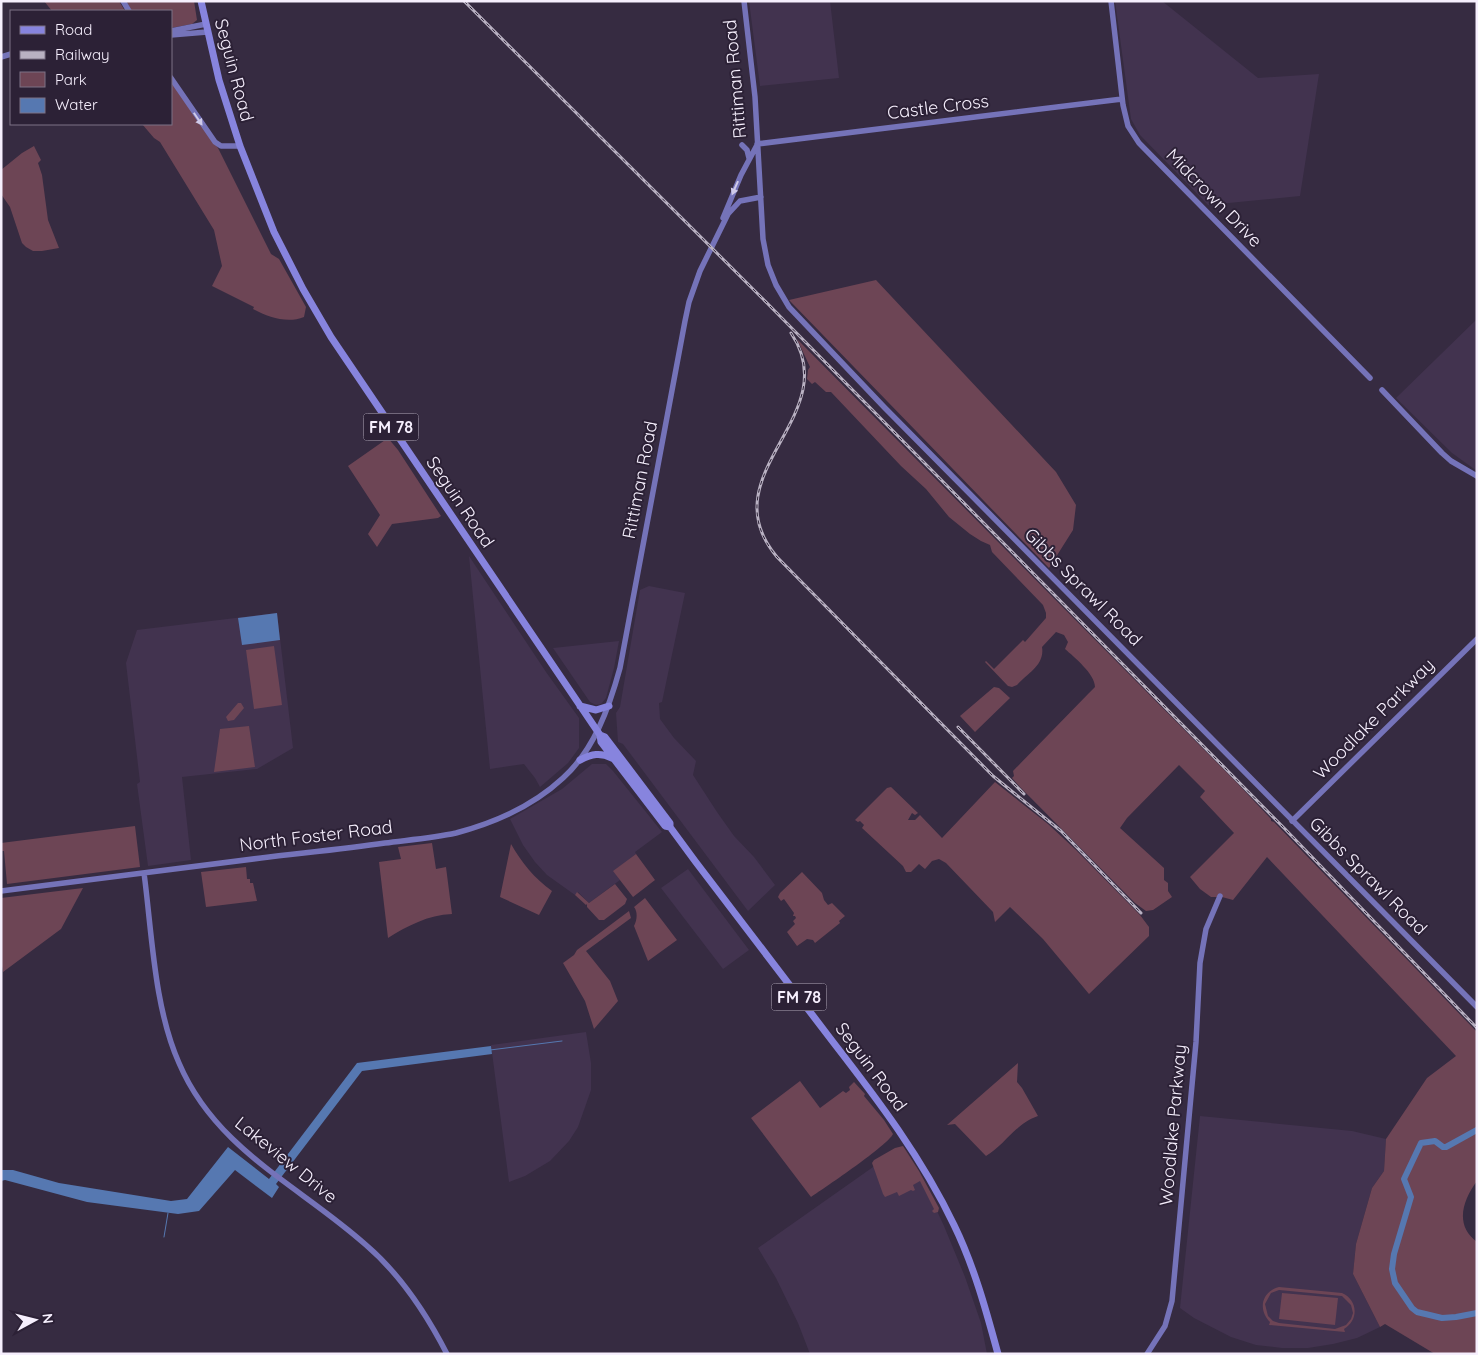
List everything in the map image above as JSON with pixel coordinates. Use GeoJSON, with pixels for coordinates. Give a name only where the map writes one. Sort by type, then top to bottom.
{"type":"FeatureCollection","features":[{"type":"Feature","properties":{"kind":"main road","name":"Seguin Road"},"geometry":{"type":"LineString","coordinates":[[201,1],[220,85],[240,146],[274,232],[318,317],[599,733],[601,742],[665,826],[670,827]]}},
{"type":"Feature","properties":{"kind":"main road","name":"Rittiman Road"},"geometry":{"type":"LineString","coordinates":[[717,236],[729,201],[757,144],[753,76],[744,1]]}},
{"type":"Feature","properties":{"kind":"main road","name":"Midcrown Drive"},"geometry":{"type":"LineString","coordinates":[[1111,1],[1122,99],[1128,126],[1139,142],[1370,378]]}},
{"type":"Feature","properties":{"kind":"main road"},"geometry":{"type":"LineString","coordinates":[[172,33],[207,28]]}},
{"type":"Feature","properties":{"kind":"main road","name":"Seguin Road"},"geometry":{"type":"LineString","coordinates":[[172,79],[214,142],[221,146],[240,146]]}},
{"type":"Feature","properties":{"kind":"main road","name":"Castle Cross"},"geometry":{"type":"LineString","coordinates":[[757,144],[1122,99]]}},
{"type":"Feature","properties":{"kind":"main road","name":"Gibbs Sprawl Road"},"geometry":{"type":"LineString","coordinates":[[757,144],[763,239],[768,265],[781,295],[798,318],[1477,1007]]}},
{"type":"Feature","properties":{"kind":"main road"},"geometry":{"type":"LineString","coordinates":[[742,146],[747,150],[750,158]]}},
{"type":"Feature","properties":{"kind":"main road","name":"Rittiman Road"},"geometry":{"type":"LineString","coordinates":[[599,733],[622,659],[685,321],[697,279],[728,214],[735,205],[745,199],[761,197]]}},
{"type":"Feature","properties":{"kind":"main road"},"geometry":{"type":"LineString","coordinates":[[1382,390],[1442,453],[1477,476]]}},
{"type":"Feature","properties":{"kind":"main road","name":"Woodlake Parkway"},"geometry":{"type":"LineString","coordinates":[[1292,821],[1477,639]]}},
{"type":"Feature","properties":{"kind":"main road"},"geometry":{"type":"LineString","coordinates":[[580,705],[596,710],[608,706]]}},
{"type":"Feature","properties":{"kind":"main road","name":"Seguin Road"},"geometry":{"type":"LineString","coordinates":[[599,733],[605,737],[670,823],[670,827],[868,1088],[921,1164],[942,1200],[964,1247],[981,1292],[998,1354]]}},
{"type":"Feature","properties":{"kind":"main road","name":"North Foster Road"},"geometry":{"type":"LineString","coordinates":[[1,891],[456,833],[503,817],[562,779],[580,760],[599,733]]}},
{"type":"Feature","properties":{"kind":"main road"},"geometry":{"type":"LineString","coordinates":[[580,760],[601,753],[614,759]]}},
{"type":"Feature","properties":{"kind":"main road","name":"Lakeview Drive"},"geometry":{"type":"LineString","coordinates":[[144,873],[162,1009],[169,1037],[179,1064],[198,1100],[220,1127],[243,1150],[340,1223],[385,1263],[422,1310],[447,1354]]}},
{"type":"Feature","properties":{"kind":"main road","name":"Woodlake Parkway"},"geometry":{"type":"LineString","coordinates":[[1147,1354],[1164,1326],[1172,1300],[1196,1042],[1200,963],[1206,928],[1220,896]]}},
{"type":"Feature","properties":{"kind":"shaded area"},"geometry":{"type":"Polygon","coordinates":[[[749,1],[830,1],[839,78],[760,86],[749,1]]]}},
{"type":"Feature","properties":{"kind":"shaded area"},"geometry":{"type":"Polygon","coordinates":[[[1115,1],[1162,1],[1258,78],[1319,74],[1300,196],[1208,205],[1140,135],[1131,119],[1115,1]]]}},
{"type":"Feature","properties":{"kind":"shaded area"},"geometry":{"type":"Polygon","coordinates":[[[1477,319],[1477,471],[1452,453],[1396,398],[1477,319]]]}},
{"type":"Feature","properties":{"kind":"shaded area"},"geometry":{"type":"Polygon","coordinates":[[[469,556],[579,718],[579,748],[568,763],[540,787],[524,764],[490,769],[469,556]]]}},
{"type":"Feature","properties":{"kind":"shaded area"},"geometry":{"type":"Polygon","coordinates":[[[649,586],[685,593],[662,702],[659,703],[660,719],[674,738],[696,761],[693,775],[717,812],[734,836],[754,857],[775,885],[748,911],[623,744],[618,742],[616,713],[620,707],[640,590],[649,586]]]}},
{"type":"Feature","properties":{"kind":"shaded area"},"geometry":{"type":"Polygon","coordinates":[[[277,613],[293,748],[257,769],[182,777],[191,860],[148,866],[137,784],[140,782],[126,663],[137,630],[277,613]]]}},
{"type":"Feature","properties":{"kind":"shaded area"},"geometry":{"type":"Polygon","coordinates":[[[619,641],[606,698],[601,704],[596,705],[590,702],[553,648],[619,641]]]}},
{"type":"Feature","properties":{"kind":"shaded area"},"geometry":{"type":"Polygon","coordinates":[[[592,764],[606,764],[662,832],[635,852],[636,854],[614,871],[620,880],[589,903],[578,892],[575,895],[547,875],[523,845],[510,819],[562,789],[592,764]]]}},
{"type":"Feature","properties":{"kind":"shaded area"},"geometry":{"type":"Polygon","coordinates":[[[688,869],[749,950],[723,969],[661,888],[688,869]]]}},
{"type":"Feature","properties":{"kind":"shaded area"},"geometry":{"type":"Polygon","coordinates":[[[586,1032],[591,1063],[591,1090],[578,1127],[569,1141],[550,1161],[525,1176],[509,1182],[491,1045],[586,1032]]]}},
{"type":"Feature","properties":{"kind":"shaded area"},"geometry":{"type":"Polygon","coordinates":[[[1200,1116],[1352,1131],[1386,1139],[1384,1171],[1372,1188],[1356,1244],[1353,1274],[1380,1327],[1357,1338],[1333,1344],[1308,1348],[1282,1348],[1256,1345],[1231,1337],[1194,1318],[1180,1308],[1200,1116]]]}},
{"type":"Feature","properties":{"kind":"shaded area"},"geometry":{"type":"Polygon","coordinates":[[[900,1148],[929,1194],[944,1226],[981,1323],[987,1354],[810,1354],[798,1323],[776,1278],[758,1248],[900,1148]]]}},
{"type":"Feature","properties":{"kind":"green space"},"geometry":{"type":"Polygon","coordinates":[[[44,1],[119,1],[124,10],[51,10],[44,1]]]}},
{"type":"Feature","properties":{"kind":"green space"},"geometry":{"type":"Polygon","coordinates":[[[126,1],[194,1],[197,20],[192,24],[172,28],[172,10],[131,10],[126,1]]]}},
{"type":"Feature","properties":{"kind":"green space"},"geometry":{"type":"Polygon","coordinates":[[[172,81],[218,148],[271,254],[279,259],[306,307],[304,317],[284,320],[265,315],[253,309],[254,307],[212,286],[222,266],[214,230],[160,142],[143,125],[172,125],[172,81]]]}},
{"type":"Feature","properties":{"kind":"green space"},"geometry":{"type":"Polygon","coordinates":[[[34,146],[41,160],[38,163],[42,175],[48,220],[59,248],[42,251],[33,251],[22,243],[10,207],[1,194],[1,170],[34,146]]]}},
{"type":"Feature","properties":{"kind":"green space"},"geometry":{"type":"Polygon","coordinates":[[[876,280],[1056,472],[1076,505],[1073,530],[1049,568],[789,300],[876,280]]]}},
{"type":"Feature","properties":{"kind":"green space"},"geometry":{"type":"Polygon","coordinates":[[[797,339],[1237,783],[1271,821],[1477,1032],[1477,1181],[1465,1204],[1463,1220],[1465,1228],[1477,1242],[1477,1354],[1435,1354],[1385,1324],[1380,1327],[1353,1274],[1356,1244],[1372,1188],[1384,1171],[1386,1139],[1427,1078],[1456,1056],[1267,857],[1233,900],[1211,897],[1200,889],[1190,877],[1234,833],[1200,797],[1205,791],[1179,765],[1127,818],[1120,828],[1164,868],[1164,880],[1168,883],[1168,891],[1172,897],[1153,910],[1146,911],[1135,903],[1020,787],[1012,778],[1014,776],[1013,771],[1095,687],[1092,677],[1065,649],[1068,642],[1064,635],[1056,632],[1042,647],[1041,659],[1038,664],[1017,685],[1008,686],[985,662],[994,669],[1023,640],[1025,642],[1046,618],[1043,605],[992,552],[990,545],[970,534],[949,517],[926,489],[901,466],[831,392],[826,392],[815,382],[812,384],[807,379],[810,367],[797,339]]]}},
{"type":"Feature","properties":{"kind":"green space"},"geometry":{"type":"Polygon","coordinates":[[[388,438],[398,450],[441,516],[392,524],[377,547],[368,534],[380,515],[348,466],[388,438]]]}},
{"type":"Feature","properties":{"kind":"green space"},"geometry":{"type":"Polygon","coordinates":[[[274,646],[282,705],[254,709],[246,650],[274,646]]]}},
{"type":"Feature","properties":{"kind":"green space"},"geometry":{"type":"Polygon","coordinates":[[[994,687],[999,688],[1010,698],[975,732],[960,716],[994,687]]]}},
{"type":"Feature","properties":{"kind":"green space"},"geometry":{"type":"Polygon","coordinates":[[[238,703],[241,703],[244,708],[234,720],[228,721],[226,717],[238,703]]]}},
{"type":"Feature","properties":{"kind":"green space"},"geometry":{"type":"Polygon","coordinates":[[[249,726],[255,767],[214,772],[220,729],[249,726]]]}},
{"type":"Feature","properties":{"kind":"green space"},"geometry":{"type":"Polygon","coordinates":[[[995,782],[1048,824],[1076,850],[1140,915],[1149,927],[1149,936],[1089,994],[1043,939],[1010,907],[995,922],[993,912],[946,863],[939,859],[932,861],[925,869],[919,864],[911,872],[906,872],[903,866],[862,828],[864,825],[860,821],[855,820],[887,788],[891,787],[918,813],[915,815],[912,813],[908,820],[915,820],[920,815],[942,838],[995,782]]]}},
{"type":"Feature","properties":{"kind":"green space"},"geometry":{"type":"Polygon","coordinates":[[[135,826],[140,867],[7,884],[4,851],[1,851],[1,843],[135,826]]]}},
{"type":"Feature","properties":{"kind":"green space"},"geometry":{"type":"Polygon","coordinates":[[[432,843],[436,869],[446,867],[452,914],[435,916],[418,922],[388,938],[379,862],[401,859],[398,847],[432,843]]]}},
{"type":"Feature","properties":{"kind":"green space"},"geometry":{"type":"Polygon","coordinates":[[[511,844],[529,870],[552,891],[539,915],[500,897],[511,844]]]}},
{"type":"Feature","properties":{"kind":"green space"},"geometry":{"type":"Polygon","coordinates":[[[636,854],[655,880],[633,897],[613,871],[636,854]]]}},
{"type":"Feature","properties":{"kind":"green space"},"geometry":{"type":"Polygon","coordinates":[[[246,867],[247,879],[250,879],[250,883],[253,883],[257,901],[206,907],[201,872],[246,867]]]}},
{"type":"Feature","properties":{"kind":"green space"},"geometry":{"type":"Polygon","coordinates":[[[802,872],[822,893],[828,905],[832,903],[845,916],[839,921],[840,923],[815,943],[813,940],[807,939],[797,946],[787,932],[795,924],[793,921],[796,918],[784,899],[781,901],[778,897],[802,872]]]}},
{"type":"Feature","properties":{"kind":"green space"},"geometry":{"type":"Polygon","coordinates":[[[615,884],[627,899],[625,904],[604,920],[599,920],[587,907],[587,904],[575,895],[577,892],[589,903],[615,884]]]}},
{"type":"Feature","properties":{"kind":"green space"},"geometry":{"type":"Polygon","coordinates":[[[83,888],[61,929],[3,972],[1,960],[1,898],[83,888]]]}},
{"type":"Feature","properties":{"kind":"green space"},"geometry":{"type":"Polygon","coordinates":[[[645,898],[677,940],[648,961],[634,926],[637,916],[634,907],[645,898]]]}},
{"type":"Feature","properties":{"kind":"green space"},"geometry":{"type":"Polygon","coordinates":[[[629,911],[631,918],[586,951],[610,981],[618,1001],[594,1029],[585,1001],[563,963],[574,955],[577,950],[629,911]]]}},
{"type":"Feature","properties":{"kind":"green space"},"geometry":{"type":"Polygon","coordinates":[[[1018,1063],[1017,1082],[1038,1116],[1023,1124],[986,1156],[955,1124],[947,1125],[1018,1063]]]}},
{"type":"Feature","properties":{"kind":"green space"},"geometry":{"type":"Polygon","coordinates":[[[800,1081],[820,1108],[843,1091],[846,1093],[850,1090],[849,1087],[854,1082],[865,1094],[864,1096],[893,1134],[869,1156],[811,1197],[751,1118],[800,1081]]]}},
{"type":"Feature","properties":{"kind":"green space"},"geometry":{"type":"Polygon","coordinates":[[[903,1146],[939,1208],[938,1212],[934,1213],[932,1211],[934,1209],[920,1181],[913,1185],[915,1190],[899,1196],[897,1192],[885,1197],[883,1194],[872,1163],[895,1148],[903,1146]]]}},
{"type":"Feature","properties":{"kind":"green space"},"geometry":{"type":"Polygon","coordinates":[[[1279,1287],[1342,1293],[1354,1305],[1354,1316],[1349,1325],[1344,1329],[1345,1332],[1269,1325],[1270,1322],[1264,1312],[1263,1302],[1268,1293],[1279,1287]],[[1279,1290],[1271,1293],[1265,1304],[1268,1316],[1273,1321],[1335,1329],[1346,1325],[1353,1313],[1351,1305],[1342,1296],[1279,1290]]]}},
{"type":"Feature","properties":{"kind":"green space"},"geometry":{"type":"Polygon","coordinates":[[[1282,1293],[1338,1298],[1335,1325],[1279,1319],[1282,1293]]]}},
{"type":"Feature","properties":{"kind":"water"},"geometry":{"type":"Polygon","coordinates":[[[277,613],[280,640],[242,645],[238,618],[277,613]]]}},
{"type":"Feature","properties":{"kind":"water"},"geometry":{"type":"Polygon","coordinates":[[[491,1046],[492,1054],[362,1071],[276,1184],[279,1187],[272,1198],[235,1170],[199,1211],[178,1214],[87,1202],[5,1180],[1,1181],[1,1170],[13,1170],[59,1183],[171,1201],[187,1199],[228,1147],[269,1179],[357,1063],[491,1046]]]}},
{"type":"Feature","properties":{"kind":"waterway"},"geometry":{"type":"LineString","coordinates":[[490,1050],[562,1041]]}},
{"type":"Feature","properties":{"kind":"waterway"},"geometry":{"type":"LineString","coordinates":[[1477,1130],[1446,1147],[1435,1141],[1421,1143],[1404,1179],[1411,1197],[1394,1254],[1392,1269],[1395,1283],[1412,1308],[1417,1312],[1442,1318],[1477,1313]]}},
{"type":"Feature","properties":{"kind":"waterway"},"geometry":{"type":"LineString","coordinates":[[164,1237],[168,1213]]}},
{"type":"Feature","properties":{"kind":"railway"},"geometry":{"type":"LineString","coordinates":[[464,1],[766,302],[1285,829],[1477,1028]]}},
{"type":"Feature","properties":{"kind":"railway"},"geometry":{"type":"LineString","coordinates":[[791,333],[804,363],[803,391],[793,418],[765,472],[758,499],[760,527],[777,557],[993,776],[1061,831],[1141,913]]}},
{"type":"Feature","properties":{"kind":"railway"},"geometry":{"type":"LineString","coordinates":[[958,727],[1024,794]]}}]}
